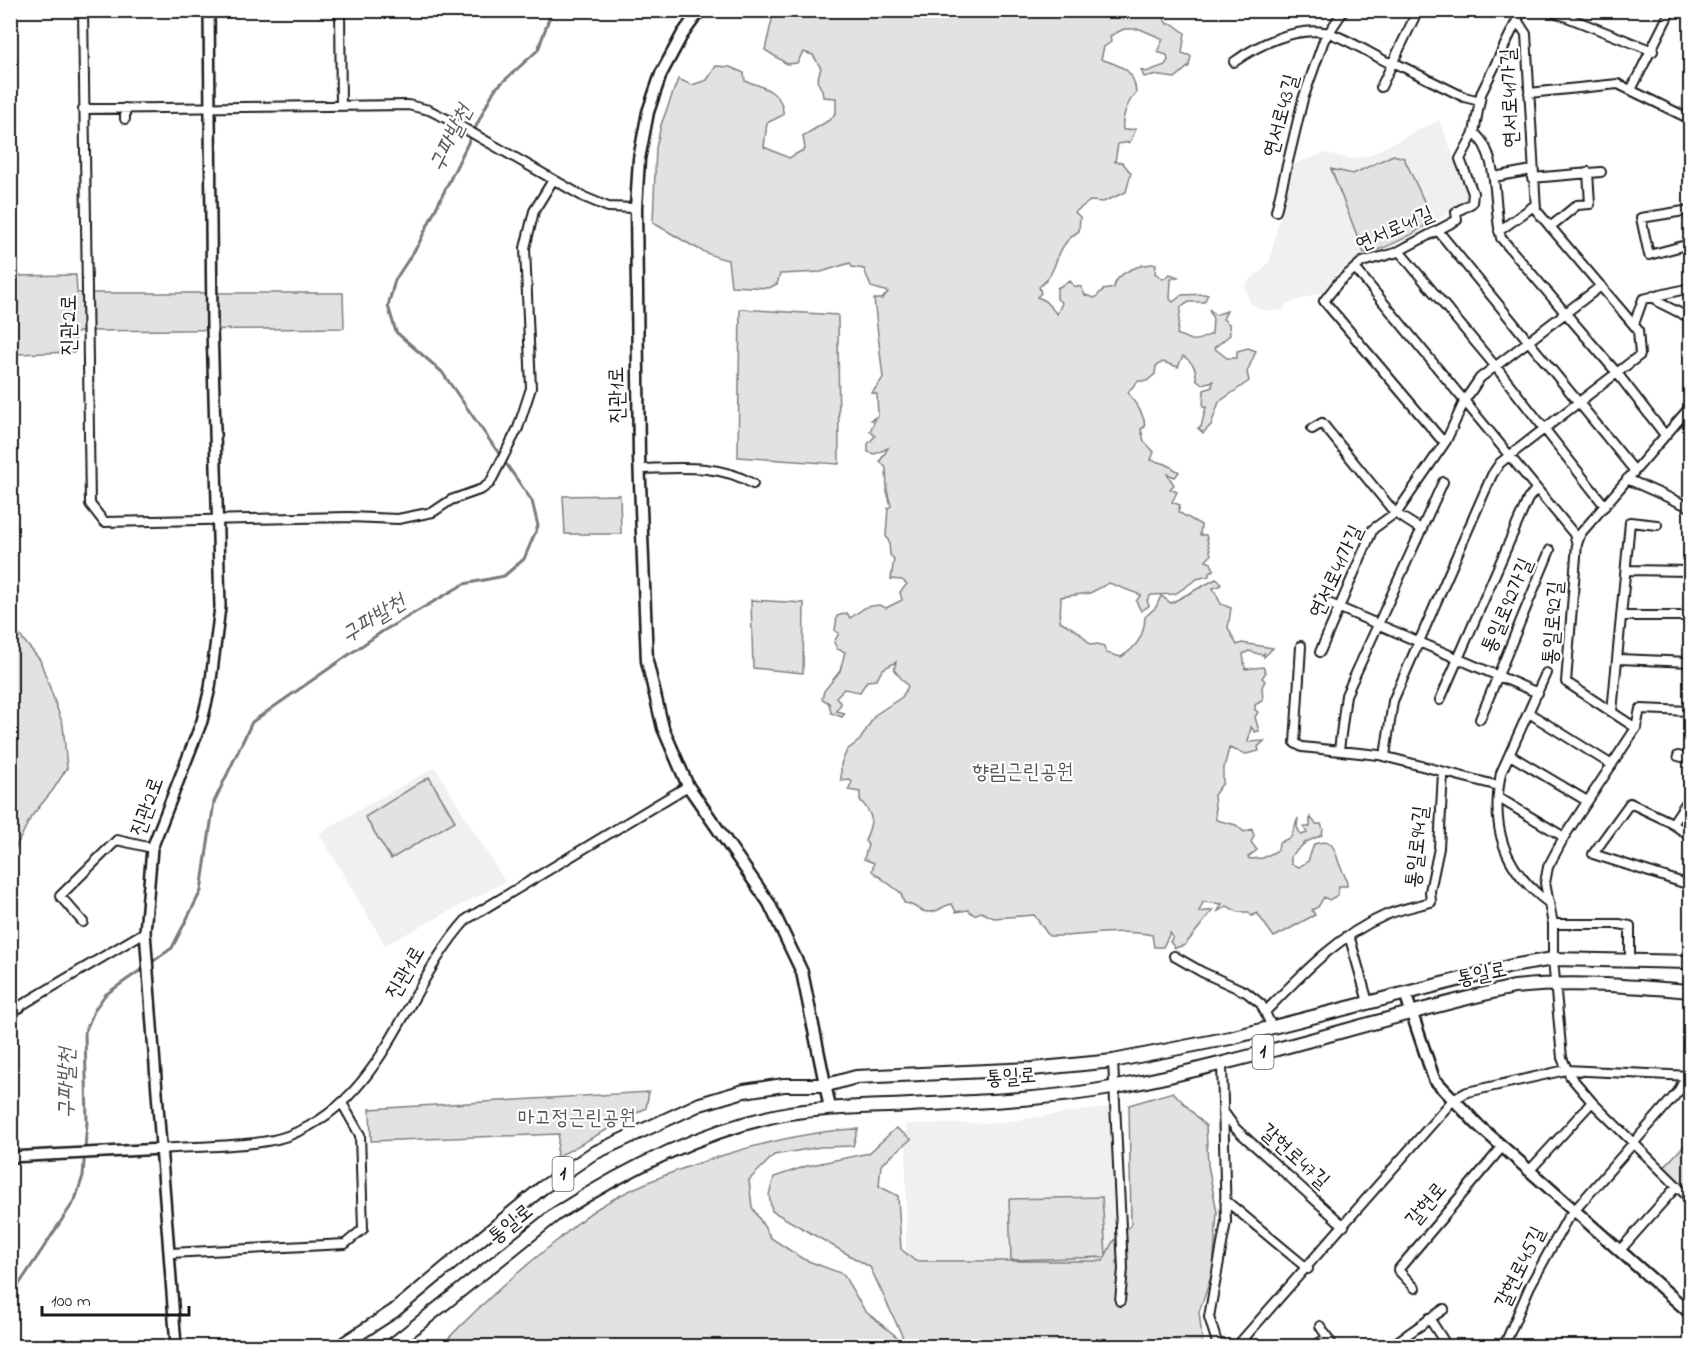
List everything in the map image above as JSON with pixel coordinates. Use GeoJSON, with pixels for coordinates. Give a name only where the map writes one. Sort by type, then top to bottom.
{"type":"FeatureCollection","features":[{"type":"Feature","properties":{"kind":"main road","name":"진관1로"},"geometry":{"type":"LineString","coordinates":[[700,10],[682,35],[662,74],[648,112],[639,159],[636,208],[639,469],[647,661],[663,728],[688,786],[769,903],[802,972],[830,1108]]}},
{"type":"Feature","properties":{"kind":"main road","name":"통일로"},"geometry":{"type":"LineString","coordinates":[[340,1347],[394,1311],[542,1188],[592,1154],[700,1104],[744,1091],[784,1085],[827,1085],[856,1077],[1032,1069],[1113,1061],[1230,1038],[1271,1025],[1512,966],[1553,959],[1690,962]]}},
{"type":"Feature","properties":{"kind":"main road","name":"통일로"},"geometry":{"type":"LineString","coordinates":[[391,1347],[556,1214],[612,1180],[660,1157],[745,1123],[830,1108],[1002,1099],[1115,1087],[1222,1063],[1514,987],[1556,983],[1690,991]]}},
{"type":"Feature","properties":{"kind":"main road"},"geometry":{"type":"LineString","coordinates":[[1405,993],[1434,1079],[1453,1100],[1503,1146],[1690,1313]]}},
{"type":"Feature","properties":{"kind":"street","name":"진관2로"},"geometry":{"type":"LineString","coordinates":[[83,10],[90,504],[104,522],[218,520]]}},
{"type":"Feature","properties":{"kind":"street","name":"진관2로"},"geometry":{"type":"LineString","coordinates":[[162,1149],[145,946],[148,866],[152,848],[202,721],[210,688],[220,607],[212,330],[209,10]]}},
{"type":"Feature","properties":{"kind":"street"},"geometry":{"type":"LineString","coordinates":[[340,10],[340,106]]}},
{"type":"Feature","properties":{"kind":"street","name":"연서로43길"},"geometry":{"type":"LineString","coordinates":[[1276,211],[1303,99],[1329,33],[1344,10]]}},
{"type":"Feature","properties":{"kind":"street"},"geometry":{"type":"LineString","coordinates":[[1381,87],[1418,10]]}},
{"type":"Feature","properties":{"kind":"street","name":"연서로41길"},"geometry":{"type":"LineString","coordinates":[[1446,441],[1440,438],[1324,301],[1362,262],[1399,251],[1438,232],[1457,220],[1456,212],[1472,203],[1473,193],[1460,159],[1474,133],[1480,101],[1522,10]]}},
{"type":"Feature","properties":{"kind":"street"},"geometry":{"type":"LineString","coordinates":[[1549,10],[1653,51]]}},
{"type":"Feature","properties":{"kind":"street"},"geometry":{"type":"LineString","coordinates":[[1631,90],[1653,51],[1671,10]]}},
{"type":"Feature","properties":{"kind":"street","name":"연서로41가길"},"geometry":{"type":"LineString","coordinates":[[1517,20],[1526,34],[1535,205],[1638,330],[1640,355],[1617,373]]}},
{"type":"Feature","properties":{"kind":"street","name":"연서로43길"},"geometry":{"type":"LineString","coordinates":[[1234,62],[1253,48],[1292,34],[1329,33],[1387,62],[1393,62],[1480,101]]}},
{"type":"Feature","properties":{"kind":"street"},"geometry":{"type":"LineString","coordinates":[[1528,93],[1618,84],[1690,120]]}},
{"type":"Feature","properties":{"kind":"street"},"geometry":{"type":"LineString","coordinates":[[83,109],[408,105],[429,110],[451,121],[553,180],[608,207],[636,208]]}},
{"type":"Feature","properties":{"kind":"street"},"geometry":{"type":"LineString","coordinates":[[125,108],[126,119]]}},
{"type":"Feature","properties":{"kind":"street","name":"연서로41가길"},"geometry":{"type":"LineString","coordinates":[[1474,133],[1481,138],[1494,177],[1501,238],[1617,373],[1665,435]]}},
{"type":"Feature","properties":{"kind":"street"},"geometry":{"type":"LineString","coordinates":[[1551,227],[1577,205],[1590,204],[1588,172]]}},
{"type":"Feature","properties":{"kind":"street","name":"연서로41가길"},"geometry":{"type":"LineString","coordinates":[[1532,174],[1601,172]]}},
{"type":"Feature","properties":{"kind":"street"},"geometry":{"type":"LineString","coordinates":[[1494,177],[1532,174]]}},
{"type":"Feature","properties":{"kind":"street"},"geometry":{"type":"LineString","coordinates":[[218,520],[349,517],[398,519],[433,512],[451,500],[482,489],[490,483],[518,428],[531,388],[525,248],[527,231],[534,211],[553,180]]}},
{"type":"Feature","properties":{"kind":"street"},"geometry":{"type":"LineString","coordinates":[[1499,231],[1535,205]]}},
{"type":"Feature","properties":{"kind":"street"},"geometry":{"type":"LineString","coordinates":[[1690,210],[1641,218],[1649,255],[1690,244]]}},
{"type":"Feature","properties":{"kind":"street"},"geometry":{"type":"LineString","coordinates":[[1438,232],[1634,470]]}},
{"type":"Feature","properties":{"kind":"street"},"geometry":{"type":"LineString","coordinates":[[1399,251],[1496,367],[1605,506]]}},
{"type":"Feature","properties":{"kind":"street","name":"연서로41길"},"geometry":{"type":"LineString","coordinates":[[1355,268],[1465,399]]}},
{"type":"Feature","properties":{"kind":"street","name":"연서로41가길"},"geometry":{"type":"LineString","coordinates":[[1320,652],[1373,530],[1395,513],[1446,441],[1465,399],[1480,378],[1600,286]]}},
{"type":"Feature","properties":{"kind":"street"},"geometry":{"type":"LineString","coordinates":[[1634,324],[1643,299],[1690,288]]}},
{"type":"Feature","properties":{"kind":"street"},"geometry":{"type":"LineString","coordinates":[[1653,296],[1660,303],[1690,318]]}},
{"type":"Feature","properties":{"kind":"street"},"geometry":{"type":"LineString","coordinates":[[1385,756],[1392,701],[1492,475],[1508,457],[1617,373]]}},
{"type":"Feature","properties":{"kind":"street"},"geometry":{"type":"LineString","coordinates":[[1465,399],[1508,457],[1574,534],[1577,544]]}},
{"type":"Feature","properties":{"kind":"street"},"geometry":{"type":"LineString","coordinates":[[1577,544],[1581,533],[1690,407]]}},
{"type":"Feature","properties":{"kind":"street"},"geometry":{"type":"LineString","coordinates":[[1312,429],[1322,423],[1395,513],[1422,530]]}},
{"type":"Feature","properties":{"kind":"street"},"geometry":{"type":"LineString","coordinates":[[639,469],[706,468],[742,478],[753,484]]}},
{"type":"Feature","properties":{"kind":"street"},"geometry":{"type":"LineString","coordinates":[[1627,479],[1690,507]]}},
{"type":"Feature","properties":{"kind":"street"},"geometry":{"type":"LineString","coordinates":[[1339,750],[1349,690],[1443,482]]}},
{"type":"Feature","properties":{"kind":"street"},"geometry":{"type":"LineString","coordinates":[[1440,700],[1528,499],[1536,489]]}},
{"type":"Feature","properties":{"kind":"street"},"geometry":{"type":"LineString","coordinates":[[1612,712],[1619,658],[1630,522],[1657,525]]}},
{"type":"Feature","properties":{"kind":"street","name":"통일로92길"},"geometry":{"type":"LineString","coordinates":[[1577,544],[1566,682],[1636,728]]}},
{"type":"Feature","properties":{"kind":"street","name":"통일로92가길"},"geometry":{"type":"LineString","coordinates":[[1498,676],[1550,550]]}},
{"type":"Feature","properties":{"kind":"street"},"geometry":{"type":"LineString","coordinates":[[1626,570],[1690,571]]}},
{"type":"Feature","properties":{"kind":"street","name":"통일로92가길"},"geometry":{"type":"LineString","coordinates":[[1319,599],[1538,693]]}},
{"type":"Feature","properties":{"kind":"street"},"geometry":{"type":"LineString","coordinates":[[1622,615],[1690,616]]}},
{"type":"Feature","properties":{"kind":"street"},"geometry":{"type":"LineString","coordinates":[[1301,646],[1295,743],[1302,747],[1385,756],[1498,786]]}},
{"type":"Feature","properties":{"kind":"street"},"geometry":{"type":"LineString","coordinates":[[1619,658],[1690,662]]}},
{"type":"Feature","properties":{"kind":"street"},"geometry":{"type":"LineString","coordinates":[[1546,673],[1498,786],[1499,828],[1510,864],[1529,888],[1549,903]]}},
{"type":"Feature","properties":{"kind":"street"},"geometry":{"type":"LineString","coordinates":[[1480,719],[1498,676]]}},
{"type":"Feature","properties":{"kind":"street"},"geometry":{"type":"LineString","coordinates":[[1690,711],[1640,709],[1636,728],[1564,837],[1548,867],[1545,883],[1553,924],[1553,959],[1562,1058],[1566,1070],[1592,1102],[1690,1199]]}},
{"type":"Feature","properties":{"kind":"street"},"geometry":{"type":"LineString","coordinates":[[1529,713],[1612,765]]}},
{"type":"Feature","properties":{"kind":"street"},"geometry":{"type":"LineString","coordinates":[[1510,755],[1587,801]]}},
{"type":"Feature","properties":{"kind":"street"},"geometry":{"type":"LineString","coordinates":[[1678,756],[1690,759]]}},
{"type":"Feature","properties":{"kind":"street","name":"통일로94길"},"geometry":{"type":"LineString","coordinates":[[1265,1012],[1308,968],[1347,936],[1388,914],[1431,902],[1430,891],[1439,848],[1443,772]]}},
{"type":"Feature","properties":{"kind":"street","name":"진관1로"},"geometry":{"type":"LineString","coordinates":[[162,1149],[247,1143],[289,1136],[342,1103],[362,1084],[430,968],[447,942],[467,919],[688,786]]}},
{"type":"Feature","properties":{"kind":"street"},"geometry":{"type":"LineString","coordinates":[[1672,824],[1690,797]]}},
{"type":"Feature","properties":{"kind":"street"},"geometry":{"type":"LineString","coordinates":[[1499,798],[1564,837]]}},
{"type":"Feature","properties":{"kind":"street"},"geometry":{"type":"LineString","coordinates":[[1690,836],[1672,824],[1630,803],[1593,854],[1690,885]]}},
{"type":"Feature","properties":{"kind":"street"},"geometry":{"type":"LineString","coordinates":[[84,922],[60,896],[117,840],[152,848]]}},
{"type":"Feature","properties":{"kind":"street"},"geometry":{"type":"LineString","coordinates":[[1553,924],[1630,926],[1630,961]]}},
{"type":"Feature","properties":{"kind":"street"},"geometry":{"type":"LineString","coordinates":[[10,1012],[145,932]]}},
{"type":"Feature","properties":{"kind":"street"},"geometry":{"type":"LineString","coordinates":[[1347,936],[1355,955],[1368,1002]]}},
{"type":"Feature","properties":{"kind":"street"},"geometry":{"type":"LineString","coordinates":[[1174,956],[1246,992],[1261,1004],[1271,1025]]}},
{"type":"Feature","properties":{"kind":"street"},"geometry":{"type":"LineString","coordinates":[[10,998],[20,1008]]}},
{"type":"Feature","properties":{"kind":"street"},"geometry":{"type":"LineString","coordinates":[[1113,1061],[1123,1269],[1120,1300]]}},
{"type":"Feature","properties":{"kind":"street"},"geometry":{"type":"LineString","coordinates":[[1218,1347],[1209,1317],[1226,1222],[1222,1063]]}},
{"type":"Feature","properties":{"kind":"street"},"geometry":{"type":"LineString","coordinates":[[1237,1347],[1308,1269],[1453,1100],[1467,1092],[1566,1070],[1688,1076],[1678,1092],[1575,1209]]}},
{"type":"Feature","properties":{"kind":"street"},"geometry":{"type":"LineString","coordinates":[[1530,1170],[1592,1102]]}},
{"type":"Feature","properties":{"kind":"street"},"geometry":{"type":"LineString","coordinates":[[170,1253],[345,1244],[363,1229],[360,1135],[342,1103]]}},
{"type":"Feature","properties":{"kind":"street","name":"갈현로47길"},"geometry":{"type":"LineString","coordinates":[[1223,1111],[1236,1130],[1344,1226]]}},
{"type":"Feature","properties":{"kind":"street","name":"갈현로"},"geometry":{"type":"LineString","coordinates":[[1415,1288],[1398,1270],[1503,1146]]}},
{"type":"Feature","properties":{"kind":"street"},"geometry":{"type":"LineString","coordinates":[[10,1157],[162,1149],[176,1347]]}},
{"type":"Feature","properties":{"kind":"street"},"geometry":{"type":"LineString","coordinates":[[1621,1249],[1677,1186]]}},
{"type":"Feature","properties":{"kind":"street"},"geometry":{"type":"LineString","coordinates":[[1225,1200],[1308,1269]]}},
{"type":"Feature","properties":{"kind":"street","name":"갈현로45길"},"geometry":{"type":"LineString","coordinates":[[1504,1347],[1537,1273],[1575,1209]]}},
{"type":"Feature","properties":{"kind":"street"},"geometry":{"type":"LineString","coordinates":[[1391,1347],[1444,1309]]}},
{"type":"Feature","properties":{"kind":"street"},"geometry":{"type":"LineString","coordinates":[[1429,1318],[1447,1347]]}},
{"type":"Feature","properties":{"kind":"street"},"geometry":{"type":"LineString","coordinates":[[1320,1326],[1333,1347]]}},
{"type":"Feature","properties":{"kind":"street"},"geometry":{"type":"LineString","coordinates":[[1314,1347],[1327,1338]]}},
{"type":"Feature","properties":{"kind":"shaded area"},"geometry":{"type":"Polygon","coordinates":[[[1439,120],[1470,197],[1465,203],[1412,236],[1354,261],[1341,270],[1322,292],[1287,304],[1282,311],[1261,310],[1250,303],[1245,287],[1249,280],[1263,270],[1270,260],[1290,170],[1296,163],[1325,153],[1351,159],[1369,155],[1439,120]]]}},
{"type":"Feature","properties":{"kind":"shaded area"},"geometry":{"type":"Polygon","coordinates":[[[435,767],[505,882],[385,945],[319,833],[435,767]]]}},
{"type":"Feature","properties":{"kind":"shaded area"},"geometry":{"type":"Polygon","coordinates":[[[1109,1107],[1116,1264],[915,1269],[906,1260],[906,1124],[997,1123],[1109,1107]]]}},
{"type":"Feature","properties":{"kind":"green space","name":"향림근린공원"},"geometry":{"type":"Polygon","coordinates":[[[774,11],[1160,11],[1167,24],[1173,24],[1185,33],[1182,53],[1191,56],[1189,66],[1175,78],[1153,75],[1144,77],[1141,70],[1146,72],[1165,65],[1168,60],[1167,55],[1157,52],[1163,39],[1140,29],[1124,29],[1110,36],[1111,42],[1104,47],[1101,59],[1120,66],[1129,73],[1135,85],[1136,94],[1124,115],[1123,130],[1136,129],[1130,142],[1118,144],[1115,162],[1122,162],[1131,173],[1126,192],[1103,202],[1090,201],[1075,212],[1080,217],[1079,231],[1064,245],[1051,274],[1039,287],[1041,293],[1037,297],[1044,300],[1057,314],[1062,303],[1057,299],[1057,288],[1070,281],[1074,286],[1081,287],[1085,295],[1095,298],[1103,290],[1114,288],[1119,278],[1130,270],[1143,265],[1156,264],[1155,273],[1163,279],[1170,274],[1178,277],[1171,279],[1170,299],[1173,302],[1182,295],[1208,294],[1204,302],[1189,302],[1181,307],[1177,334],[1194,340],[1212,334],[1213,319],[1209,309],[1215,315],[1227,311],[1223,319],[1229,324],[1230,335],[1214,348],[1227,358],[1237,358],[1237,351],[1248,348],[1256,351],[1247,372],[1249,381],[1219,402],[1211,425],[1203,433],[1198,428],[1201,427],[1206,407],[1203,407],[1204,390],[1212,387],[1213,381],[1202,384],[1196,379],[1193,366],[1183,356],[1178,367],[1163,362],[1156,366],[1155,374],[1147,381],[1138,381],[1128,392],[1143,417],[1145,427],[1141,429],[1144,441],[1154,452],[1151,460],[1166,464],[1179,472],[1175,477],[1167,474],[1174,485],[1170,489],[1177,492],[1172,502],[1180,505],[1178,512],[1201,525],[1200,535],[1206,535],[1211,555],[1206,561],[1211,563],[1214,570],[1209,572],[1209,576],[1197,579],[1175,594],[1151,595],[1147,600],[1149,606],[1141,611],[1136,601],[1141,595],[1109,583],[1090,593],[1061,597],[1060,621],[1079,632],[1091,645],[1104,646],[1106,653],[1121,657],[1139,640],[1145,617],[1156,607],[1161,596],[1171,603],[1216,579],[1221,583],[1220,586],[1213,588],[1221,604],[1231,608],[1228,628],[1237,645],[1242,643],[1273,648],[1264,657],[1264,653],[1262,655],[1249,651],[1243,654],[1245,669],[1263,667],[1266,672],[1262,678],[1265,681],[1262,687],[1263,700],[1255,705],[1255,710],[1258,712],[1255,717],[1259,731],[1255,732],[1251,727],[1248,742],[1264,741],[1258,747],[1259,751],[1246,754],[1229,748],[1223,772],[1223,783],[1214,795],[1216,820],[1236,825],[1244,832],[1252,829],[1254,836],[1251,842],[1257,850],[1248,857],[1250,859],[1263,858],[1278,850],[1279,843],[1291,837],[1298,818],[1297,827],[1301,835],[1307,833],[1304,827],[1310,827],[1310,817],[1316,824],[1321,824],[1322,835],[1306,842],[1291,856],[1291,864],[1299,867],[1308,861],[1314,844],[1329,843],[1336,852],[1347,886],[1339,886],[1338,895],[1329,900],[1324,897],[1318,907],[1312,910],[1315,915],[1274,937],[1257,913],[1252,916],[1248,912],[1238,912],[1227,906],[1218,911],[1222,904],[1203,902],[1199,912],[1213,910],[1185,945],[1175,948],[1170,942],[1173,937],[1170,933],[1163,947],[1154,947],[1152,935],[1139,933],[1049,936],[1034,915],[994,918],[981,912],[974,915],[968,910],[956,912],[952,904],[935,911],[922,911],[904,903],[901,893],[872,871],[874,863],[864,859],[868,845],[865,841],[871,819],[860,800],[860,792],[848,790],[852,782],[849,779],[841,780],[841,764],[847,750],[860,740],[875,715],[902,697],[908,686],[894,670],[896,662],[883,669],[876,680],[867,681],[860,692],[844,689],[836,697],[841,704],[836,711],[845,713],[842,717],[831,713],[829,703],[822,699],[824,691],[840,671],[845,652],[837,649],[834,642],[839,633],[835,631],[837,616],[847,613],[850,618],[866,607],[879,605],[886,608],[902,600],[900,592],[907,584],[902,580],[891,579],[894,559],[890,555],[886,536],[888,508],[891,506],[887,491],[886,468],[880,461],[888,448],[875,454],[868,452],[868,444],[875,436],[870,431],[875,420],[870,420],[878,416],[877,394],[872,393],[883,378],[874,299],[882,299],[888,292],[871,287],[864,269],[852,267],[850,263],[821,272],[780,274],[777,284],[769,288],[731,286],[728,260],[699,249],[653,223],[656,148],[661,125],[678,79],[692,85],[707,80],[716,66],[730,67],[744,73],[745,81],[772,92],[777,96],[783,108],[783,115],[767,123],[764,147],[789,158],[805,149],[803,136],[831,119],[836,112],[836,98],[823,97],[817,81],[821,68],[813,55],[803,52],[797,63],[787,64],[765,50],[774,11]]]}},
{"type":"Feature","properties":{"kind":"green space"},"geometry":{"type":"Polygon","coordinates":[[[1393,155],[1404,158],[1429,212],[1429,219],[1424,226],[1409,236],[1378,250],[1364,253],[1331,169],[1353,174],[1393,155]]]}},
{"type":"Feature","properties":{"kind":"green space"},"geometry":{"type":"Polygon","coordinates":[[[76,275],[77,293],[343,293],[344,328],[88,331],[75,333],[75,352],[16,354],[16,332],[11,331],[11,295],[15,295],[16,276],[76,275]]]}},
{"type":"Feature","properties":{"kind":"green space"},"geometry":{"type":"Polygon","coordinates":[[[740,309],[838,315],[839,464],[738,457],[740,309]]]}},
{"type":"Feature","properties":{"kind":"green space"},"geometry":{"type":"Polygon","coordinates":[[[620,495],[621,534],[565,534],[563,496],[620,495]]]}},
{"type":"Feature","properties":{"kind":"green space"},"geometry":{"type":"Polygon","coordinates":[[[751,600],[804,603],[803,673],[753,668],[751,600]]]}},
{"type":"Feature","properties":{"kind":"green space"},"geometry":{"type":"Polygon","coordinates":[[[11,625],[40,660],[63,725],[67,768],[31,817],[11,857],[11,625]]]}},
{"type":"Feature","properties":{"kind":"green space"},"geometry":{"type":"Polygon","coordinates":[[[429,777],[455,821],[391,859],[365,817],[429,777]]]}},
{"type":"Feature","properties":{"kind":"green space","name":"마고정근린공원"},"geometry":{"type":"Polygon","coordinates":[[[649,1092],[646,1108],[556,1158],[559,1134],[371,1141],[370,1109],[649,1092]]]}},
{"type":"Feature","properties":{"kind":"green space"},"geometry":{"type":"Polygon","coordinates":[[[1173,1092],[1206,1126],[1208,1165],[1217,1212],[1213,1272],[1199,1312],[1203,1346],[907,1346],[870,1267],[772,1211],[769,1195],[774,1177],[807,1166],[869,1153],[896,1128],[911,1139],[881,1165],[879,1186],[898,1196],[901,1249],[915,1261],[1103,1261],[1105,1257],[1011,1260],[1009,1199],[1102,1197],[1106,1255],[1112,1243],[1131,1225],[1129,1105],[1173,1092]]]}},
{"type":"Feature","properties":{"kind":"green space"},"geometry":{"type":"Polygon","coordinates":[[[858,1129],[853,1146],[820,1147],[774,1155],[749,1180],[752,1207],[771,1238],[803,1259],[843,1274],[865,1311],[897,1337],[901,1346],[441,1346],[528,1264],[588,1215],[623,1194],[688,1167],[760,1145],[829,1131],[858,1129]]]}},
{"type":"Feature","properties":{"kind":"green space"},"geometry":{"type":"Polygon","coordinates":[[[1690,1139],[1690,1194],[1664,1167],[1690,1139]]]}},
{"type":"Feature","properties":{"kind":"waterway","name":"구파발천"},"geometry":{"type":"LineString","coordinates":[[10,1298],[75,1200],[83,1176],[87,1122],[85,1032],[95,1009],[105,995],[172,948],[201,891],[214,802],[252,722],[383,631],[464,584],[504,576],[524,559],[538,526],[532,501],[442,372],[396,332],[388,306],[395,280],[418,245],[490,98],[495,89],[538,50],[552,10]]}}]}
